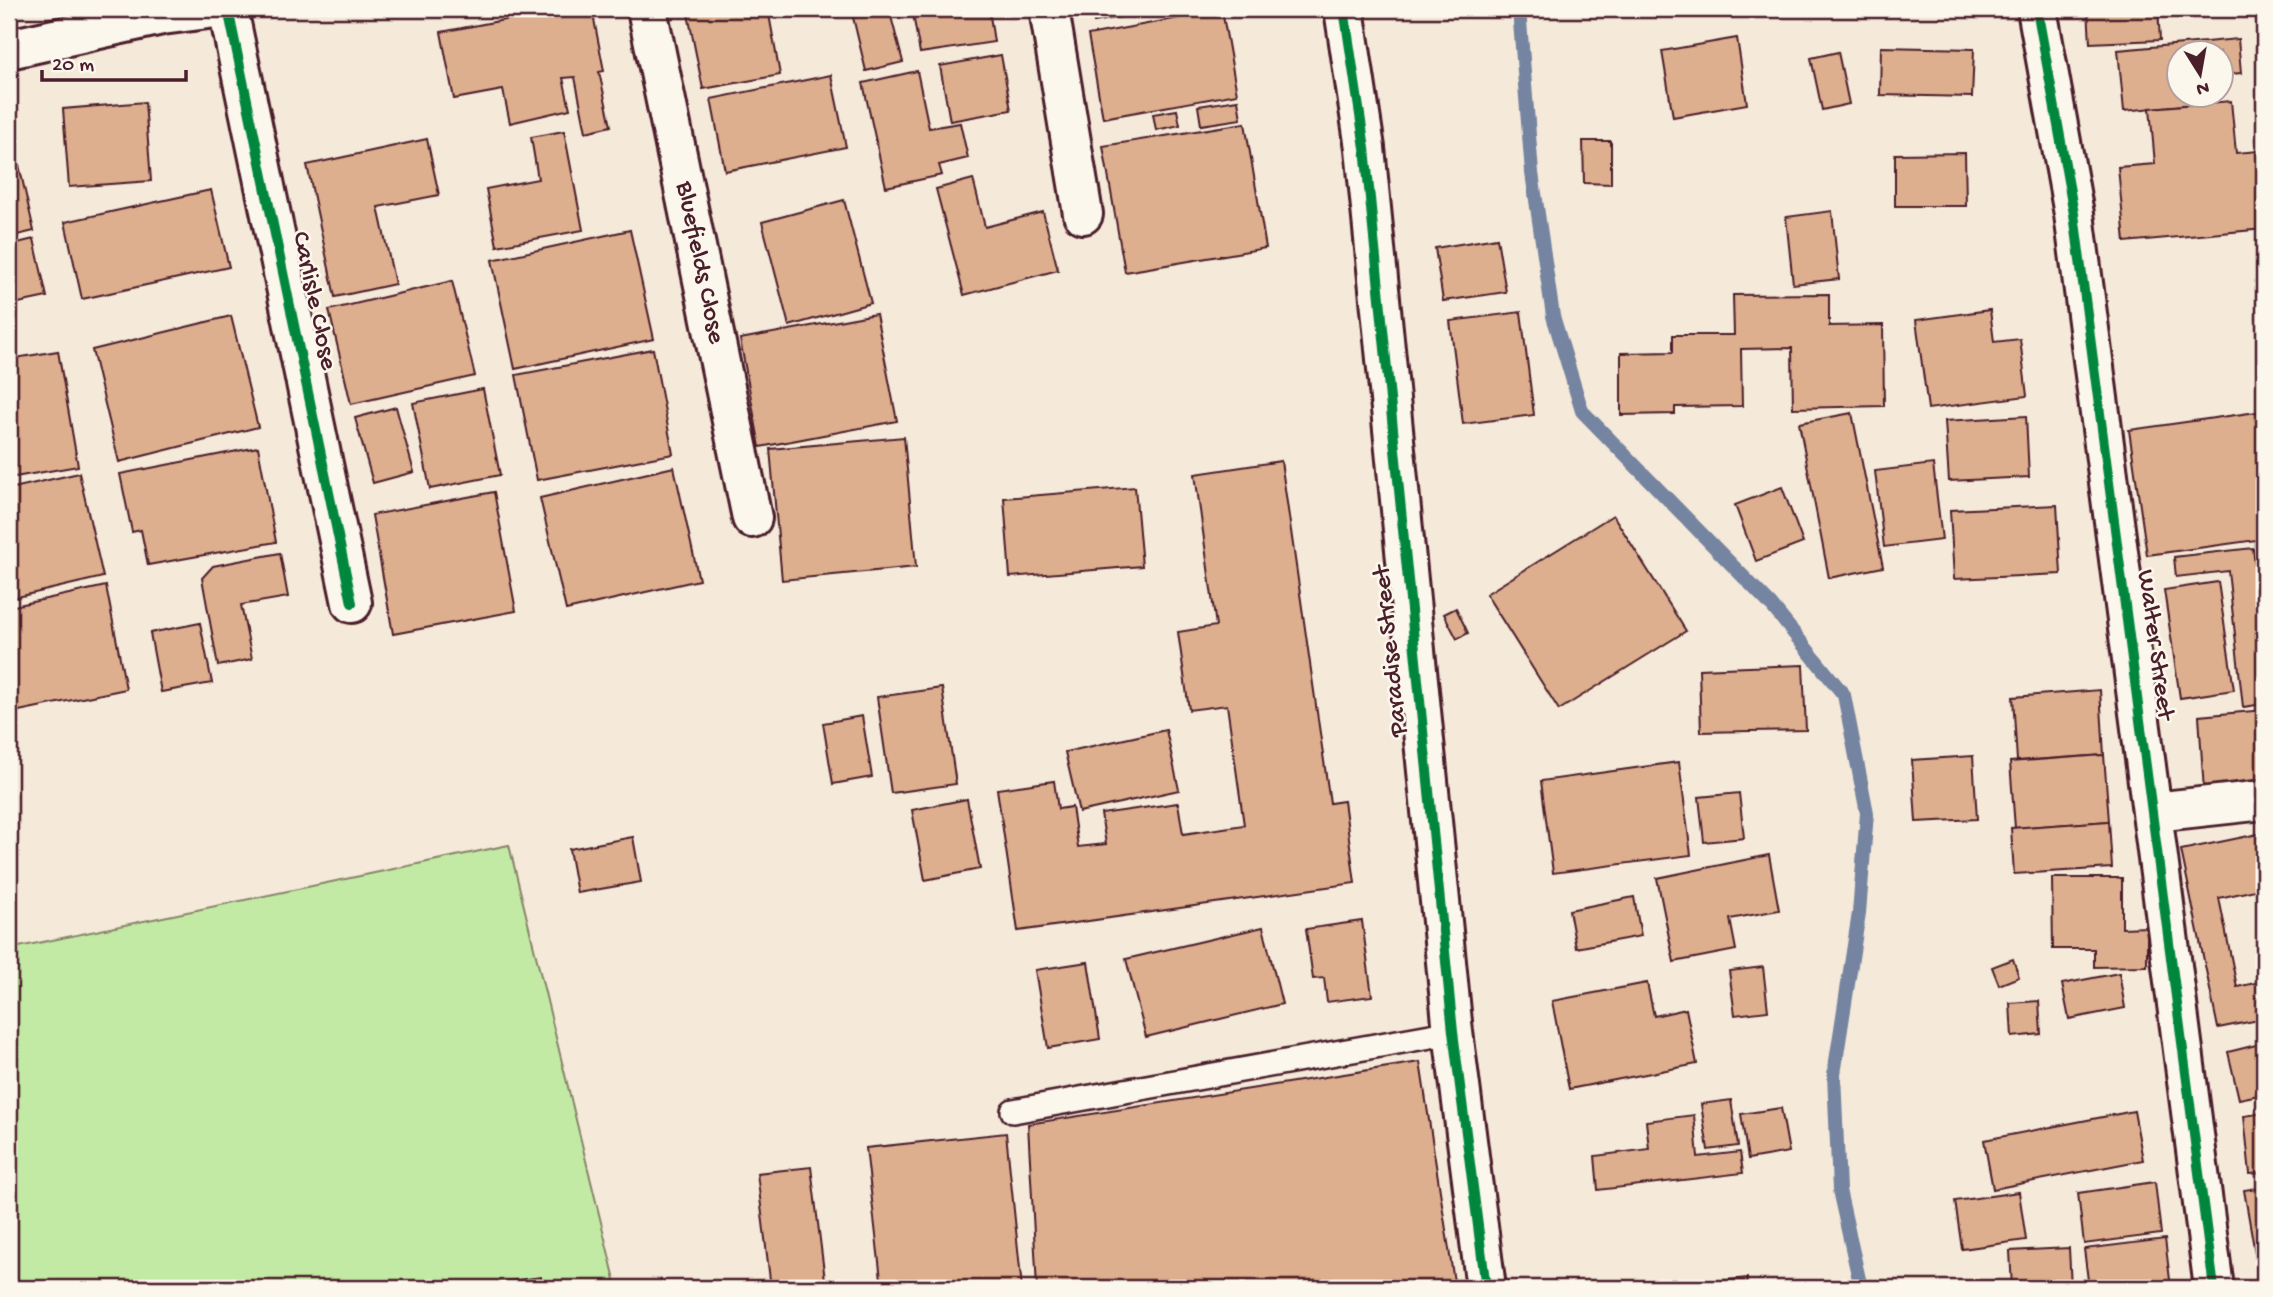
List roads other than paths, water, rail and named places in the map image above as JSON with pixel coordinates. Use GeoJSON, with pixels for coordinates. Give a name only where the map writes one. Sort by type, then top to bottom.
{"type":"FeatureCollection","features":[{"type":"Feature","properties":{"kind":"street"},"geometry":{"type":"LineString","coordinates":[[9,49],[162,12],[208,9]]}},
{"type":"Feature","properties":{"kind":"street","name":"Carlisle Close"},"geometry":{"type":"LineString","coordinates":[[228,9],[352,603]]}},
{"type":"Feature","properties":{"kind":"street","name":"Bluefields Close"},"geometry":{"type":"LineString","coordinates":[[647,9],[752,518]]}},
{"type":"Feature","properties":{"kind":"street"},"geometry":{"type":"LineString","coordinates":[[1049,9],[1083,214]]}},
{"type":"Feature","properties":{"kind":"street","name":"Paradise Street"},"geometry":{"type":"LineString","coordinates":[[1344,9],[1365,148],[1453,1032],[1486,1288]]}},
{"type":"Feature","properties":{"kind":"street","name":"Walter Street"},"geometry":{"type":"LineString","coordinates":[[2037,9],[2074,214],[2214,1288]]}},
{"type":"Feature","properties":{"kind":"street"},"geometry":{"type":"LineString","coordinates":[[2154,812],[2264,800]]}},
{"type":"Feature","properties":{"kind":"lane"},"geometry":{"type":"LineString","coordinates":[[1013,1111],[1453,1032]]}},
{"type":"Feature","properties":{"kind":"waterway"},"geometry":{"type":"LineString","coordinates":[[1519,9],[1532,173],[1553,316],[1582,411],[1771,605],[1844,695],[1867,813],[1859,913],[1834,1074],[1839,1190],[1861,1288]]}}]}
